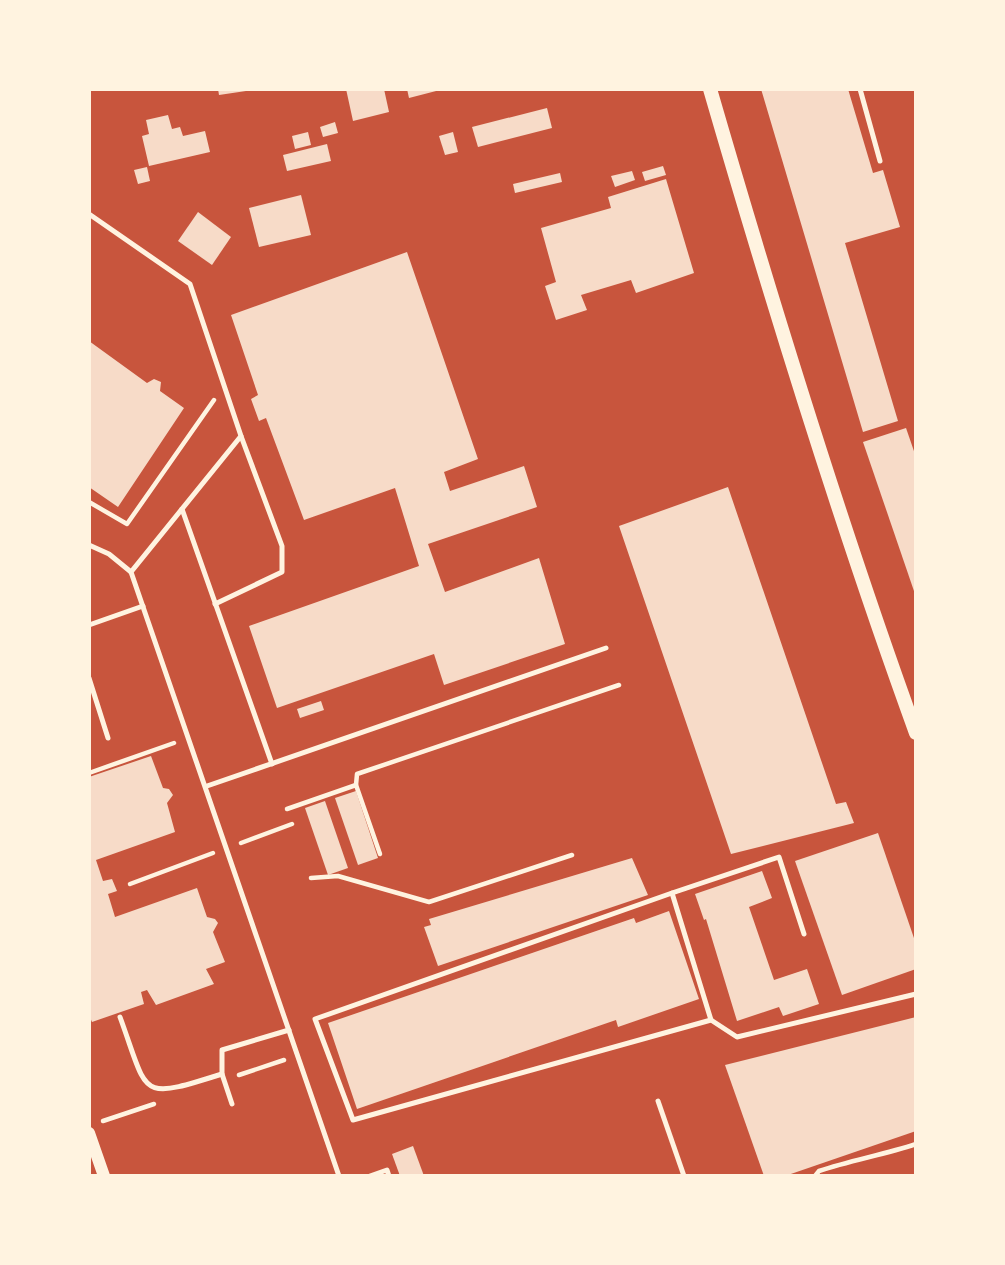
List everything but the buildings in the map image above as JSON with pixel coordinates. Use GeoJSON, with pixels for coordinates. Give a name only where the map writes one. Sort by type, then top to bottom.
{"type":"FeatureCollection","features":[{"type":"Feature","properties":{"kind":"main road"},"geometry":{"type":"LineString","coordinates":[[710,89],[764,275],[850,551],[916,733]]}},
{"type":"Feature","properties":{"kind":"street"},"geometry":{"type":"LineString","coordinates":[[90,1137],[104,1176]]}},
{"type":"Feature","properties":{"kind":"lane"},"geometry":{"type":"LineString","coordinates":[[860,89],[880,160]]}},
{"type":"Feature","properties":{"kind":"lane"},"geometry":{"type":"LineString","coordinates":[[89,214],[190,284],[241,436],[282,546],[282,572],[215,604]]}},
{"type":"Feature","properties":{"kind":"lane"},"geometry":{"type":"LineString","coordinates":[[131,572],[241,436]]}},
{"type":"Feature","properties":{"kind":"lane"},"geometry":{"type":"LineString","coordinates":[[182,509],[272,764]]}},
{"type":"Feature","properties":{"kind":"lane"},"geometry":{"type":"LineString","coordinates":[[89,545],[109,554],[131,572],[339,1176]]}},
{"type":"Feature","properties":{"kind":"lane"},"geometry":{"type":"LineString","coordinates":[[89,625],[143,606]]}},
{"type":"Feature","properties":{"kind":"lane"},"geometry":{"type":"LineString","coordinates":[[206,786],[606,648]]}},
{"type":"Feature","properties":{"kind":"lane"},"geometry":{"type":"LineString","coordinates":[[89,678],[108,738]]}},
{"type":"Feature","properties":{"kind":"lane"},"geometry":{"type":"LineString","coordinates":[[712,1020],[353,1120],[315,1019],[779,857],[804,934]]}},
{"type":"Feature","properties":{"kind":"lane"},"geometry":{"type":"LineString","coordinates":[[672,893],[712,1020],[737,1037],[916,994]]}},
{"type":"Feature","properties":{"kind":"lane"},"geometry":{"type":"LineString","coordinates":[[120,1017],[145,1083],[155,1090],[169,1091],[222,1074]]}},
{"type":"Feature","properties":{"kind":"lane"},"geometry":{"type":"LineString","coordinates":[[232,1104],[222,1074],[222,1050],[289,1030]]}},
{"type":"Feature","properties":{"kind":"lane"},"geometry":{"type":"LineString","coordinates":[[658,1101],[684,1176]]}},
{"type":"Feature","properties":{"kind":"lane"},"geometry":{"type":"LineString","coordinates":[[370,1176],[387,1170],[389,1176]]}},
{"type":"Feature","properties":{"kind":"path"},"geometry":{"type":"LineString","coordinates":[[89,502],[127,524],[210,403],[225,390]]}},
{"type":"Feature","properties":{"kind":"path"},"geometry":{"type":"LineString","coordinates":[[380,854],[356,785],[357,774],[619,685]]}},
{"type":"Feature","properties":{"kind":"path"},"geometry":{"type":"LineString","coordinates":[[89,773],[189,737]]}},
{"type":"Feature","properties":{"kind":"path"},"geometry":{"type":"LineString","coordinates":[[287,809],[356,785]]}},
{"type":"Feature","properties":{"kind":"path"},"geometry":{"type":"LineString","coordinates":[[311,878],[338,876],[429,902],[572,855]]}},
{"type":"Feature","properties":{"kind":"path"},"geometry":{"type":"LineString","coordinates":[[815,1176],[819,1171],[864,1156],[877,1157],[916,1144]]}}]}
